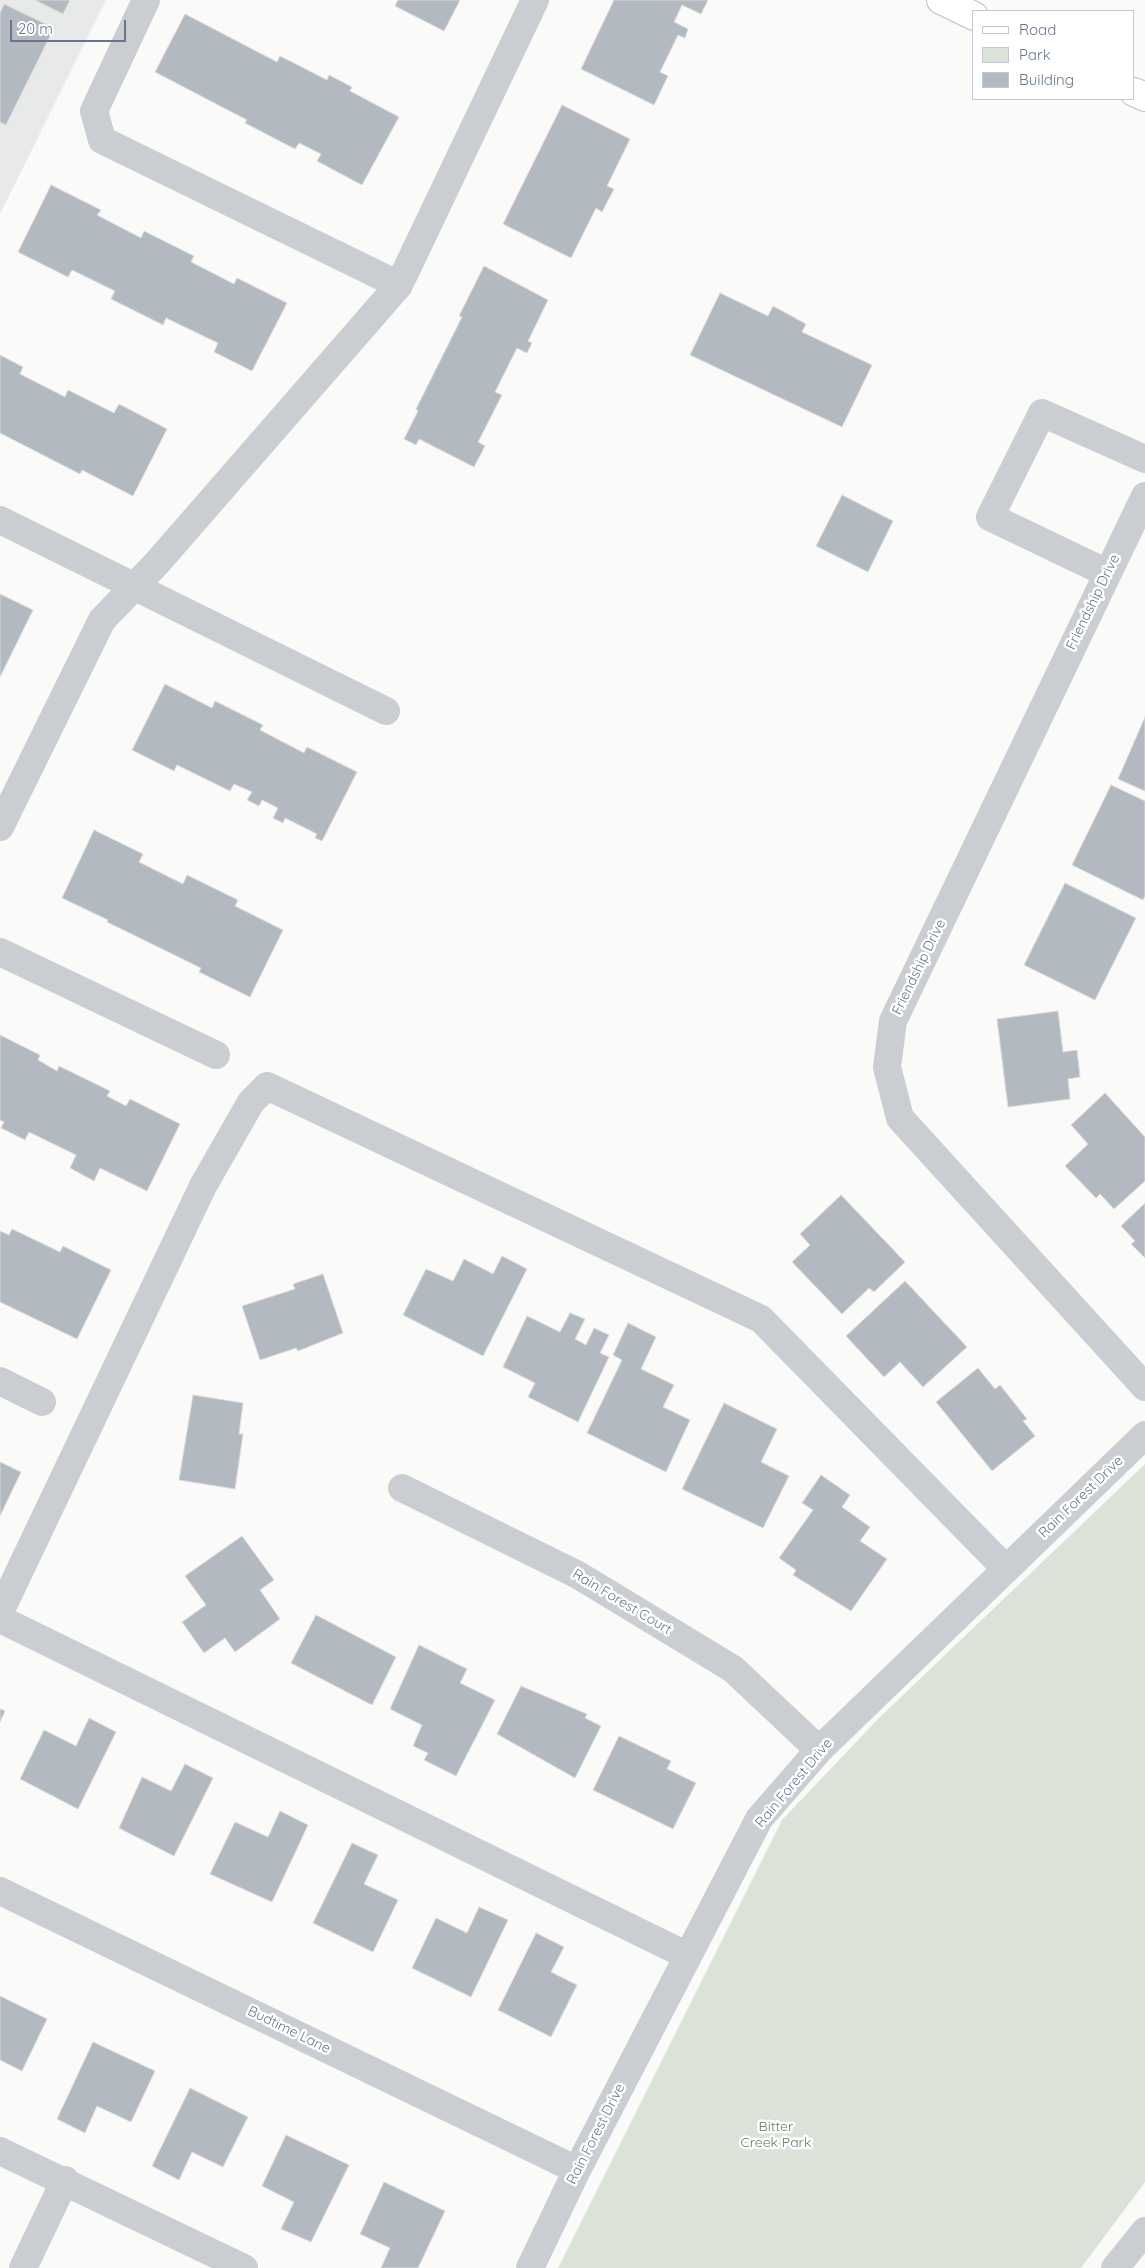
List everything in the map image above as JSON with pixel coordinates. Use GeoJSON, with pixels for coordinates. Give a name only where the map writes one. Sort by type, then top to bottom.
{"type":"FeatureCollection","features":[{"type":"Feature","properties":{"kind":"main road"},"geometry":{"type":"LineString","coordinates":[[941,0],[972,15]]}},
{"type":"Feature","properties":{"kind":"street"},"geometry":{"type":"LineString","coordinates":[[146,0],[94,111],[102,140],[399,285]]}},
{"type":"Feature","properties":{"kind":"street"},"geometry":{"type":"LineString","coordinates":[[0,827],[102,620],[135,586],[399,285],[535,0]]}},
{"type":"Feature","properties":{"kind":"street"},"geometry":{"type":"LineString","coordinates":[[1107,573],[990,517],[1042,413],[1145,459]]}},
{"type":"Feature","properties":{"kind":"street","name":"Friendship Drive"},"geometry":{"type":"LineString","coordinates":[[1145,496],[893,1021],[887,1067],[900,1118],[1145,1387]]}},
{"type":"Feature","properties":{"kind":"street"},"geometry":{"type":"LineString","coordinates":[[0,520],[386,711]]}},
{"type":"Feature","properties":{"kind":"street"},"geometry":{"type":"LineString","coordinates":[[0,952],[216,1055]]}},
{"type":"Feature","properties":{"kind":"street"},"geometry":{"type":"LineString","coordinates":[[0,1612],[203,1186],[250,1102],[267,1086],[761,1319],[1006,1569]]}},
{"type":"Feature","properties":{"kind":"street"},"geometry":{"type":"LineString","coordinates":[[0,1381],[42,1402]]}},
{"type":"Feature","properties":{"kind":"street","name":"Rain Forest Drive"},"geometry":{"type":"LineString","coordinates":[[530,2268],[577,2170],[759,1819],[819,1750],[1145,1435]]}},
{"type":"Feature","properties":{"kind":"street","name":"Rain Forest Court"},"geometry":{"type":"LineString","coordinates":[[402,1488],[578,1576],[733,1669],[819,1750]]}},
{"type":"Feature","properties":{"kind":"street"},"geometry":{"type":"LineString","coordinates":[[0,1619],[688,1956]]}},
{"type":"Feature","properties":{"kind":"street","name":"Budtime Lane"},"geometry":{"type":"LineString","coordinates":[[0,1891],[577,2170]]}},
{"type":"Feature","properties":{"kind":"street"},"geometry":{"type":"LineString","coordinates":[[0,2151],[65,2180],[244,2268]]}},
{"type":"Feature","properties":{"kind":"street"},"geometry":{"type":"LineString","coordinates":[[23,2268],[65,2180]]}},
{"type":"Feature","properties":{"kind":"street"},"geometry":{"type":"LineString","coordinates":[[1115,2268],[1145,2231]]}},
{"type":"Feature","properties":{"kind":"shaded area"},"geometry":{"type":"Polygon","coordinates":[[[0,0],[106,0],[0,214],[0,0]]]}},
{"type":"Feature","properties":{"kind":"green space","name":"Bitter Creek Park"},"geometry":{"type":"Polygon","coordinates":[[[1145,1464],[1145,2182],[1081,2268],[558,2268],[782,1820],[879,1718],[1145,1464]]]}},
{"type":"Feature","properties":{"kind":"building"},"geometry":{"type":"Polygon","coordinates":[[[35,0],[70,0],[63,14],[35,0]]]}},
{"type":"Feature","properties":{"kind":"building"},"geometry":{"type":"Polygon","coordinates":[[[398,0],[460,0],[444,31],[395,6],[398,0]]]}},
{"type":"Feature","properties":{"kind":"building"},"geometry":{"type":"Polygon","coordinates":[[[614,0],[708,0],[701,14],[682,5],[674,22],[688,29],[685,38],[678,35],[660,72],[668,76],[654,105],[581,69],[614,0]]]}},
{"type":"Feature","properties":{"kind":"building"},"geometry":{"type":"Polygon","coordinates":[[[4,4],[54,28],[6,125],[0,122],[0,13],[4,4]]]}},
{"type":"Feature","properties":{"kind":"building"},"geometry":{"type":"Polygon","coordinates":[[[185,14],[277,62],[280,56],[327,80],[329,75],[352,87],[350,91],[399,117],[362,185],[317,161],[321,154],[299,143],[295,149],[245,123],[247,120],[155,72],[185,14]]]}},
{"type":"Feature","properties":{"kind":"building"},"geometry":{"type":"Polygon","coordinates":[[[562,105],[630,139],[607,186],[614,189],[602,212],[596,208],[571,258],[503,224],[562,105]]]}},
{"type":"Feature","properties":{"kind":"building"},"geometry":{"type":"Polygon","coordinates":[[[51,185],[101,210],[97,215],[141,238],[144,231],[194,256],[191,262],[234,284],[237,278],[287,303],[252,371],[214,352],[218,343],[166,318],[163,325],[111,299],[115,291],[72,270],[68,277],[18,252],[51,185]]]}},
{"type":"Feature","properties":{"kind":"building"},"geometry":{"type":"Polygon","coordinates":[[[484,266],[548,300],[528,341],[532,343],[527,353],[517,348],[495,392],[502,395],[478,442],[485,446],[474,467],[419,439],[416,445],[404,439],[418,411],[416,409],[462,317],[459,316],[484,266]]]}},
{"type":"Feature","properties":{"kind":"building"},"geometry":{"type":"Polygon","coordinates":[[[720,293],[768,316],[773,306],[806,324],[802,332],[872,365],[842,427],[690,355],[720,293]]]}},
{"type":"Feature","properties":{"kind":"building"},"geometry":{"type":"Polygon","coordinates":[[[0,355],[23,367],[20,374],[65,397],[68,390],[114,413],[119,404],[167,429],[133,496],[82,470],[80,474],[0,433],[0,355]]]}},
{"type":"Feature","properties":{"kind":"building"},"geometry":{"type":"Polygon","coordinates":[[[842,495],[893,521],[868,572],[816,546],[842,495]]]}},
{"type":"Feature","properties":{"kind":"building"},"geometry":{"type":"Polygon","coordinates":[[[0,594],[33,610],[0,677],[0,594]]]}},
{"type":"Feature","properties":{"kind":"building"},"geometry":{"type":"Polygon","coordinates":[[[165,684],[212,708],[215,701],[263,725],[260,730],[304,753],[307,747],[357,772],[322,841],[315,838],[317,834],[285,818],[283,823],[273,818],[278,808],[262,800],[259,806],[247,800],[252,792],[234,784],[230,791],[177,765],[174,771],[132,750],[165,684]]]}},
{"type":"Feature","properties":{"kind":"building"},"geometry":{"type":"Polygon","coordinates":[[[1145,717],[1145,791],[1118,779],[1145,717]]]}},
{"type":"Feature","properties":{"kind":"building"},"geometry":{"type":"Polygon","coordinates":[[[1111,785],[1145,801],[1145,896],[1143,900],[1072,865],[1111,785]]]}},
{"type":"Feature","properties":{"kind":"building"},"geometry":{"type":"Polygon","coordinates":[[[94,830],[143,854],[139,862],[183,884],[187,875],[238,900],[235,906],[283,930],[250,997],[199,972],[201,968],[62,898],[94,830]]]}},
{"type":"Feature","properties":{"kind":"building"},"geometry":{"type":"Polygon","coordinates":[[[1065,883],[1136,918],[1095,1000],[1024,965],[1065,883]]]}},
{"type":"Feature","properties":{"kind":"building"},"geometry":{"type":"Polygon","coordinates":[[[1058,1011],[1063,1052],[1077,1050],[1080,1077],[1068,1079],[1070,1099],[1008,1107],[997,1019],[1058,1011]]]}},
{"type":"Feature","properties":{"kind":"building"},"geometry":{"type":"Polygon","coordinates":[[[0,1035],[40,1055],[38,1060],[57,1071],[59,1066],[110,1091],[107,1096],[126,1106],[130,1099],[180,1124],[147,1191],[100,1168],[94,1181],[70,1168],[76,1155],[29,1132],[25,1140],[1,1128],[4,1122],[0,1120],[0,1035]]]}},
{"type":"Feature","properties":{"kind":"building"},"geometry":{"type":"Polygon","coordinates":[[[1105,1093],[1145,1137],[1145,1181],[1114,1209],[1100,1194],[1096,1198],[1065,1166],[1088,1144],[1071,1125],[1105,1093]]]}},
{"type":"Feature","properties":{"kind":"building"},"geometry":{"type":"Polygon","coordinates":[[[841,1195],[905,1262],[874,1292],[869,1288],[842,1314],[792,1262],[810,1245],[800,1234],[841,1195]]]}},
{"type":"Feature","properties":{"kind":"building"},"geometry":{"type":"Polygon","coordinates":[[[1145,1203],[1145,1258],[1131,1244],[1135,1241],[1121,1226],[1145,1203]]]}},
{"type":"Feature","properties":{"kind":"building"},"geometry":{"type":"Polygon","coordinates":[[[12,1229],[60,1252],[63,1246],[111,1270],[77,1339],[0,1302],[0,1231],[9,1235],[12,1229]]]}},
{"type":"Feature","properties":{"kind":"building"},"geometry":{"type":"Polygon","coordinates":[[[502,1256],[527,1269],[483,1356],[403,1315],[426,1269],[453,1281],[464,1259],[493,1274],[502,1256]]]}},
{"type":"Feature","properties":{"kind":"building"},"geometry":{"type":"Polygon","coordinates":[[[323,1274],[343,1333],[298,1351],[296,1348],[260,1360],[242,1306],[295,1289],[293,1284],[323,1274]]]}},
{"type":"Feature","properties":{"kind":"building"},"geometry":{"type":"Polygon","coordinates":[[[905,1281],[967,1347],[923,1387],[900,1362],[884,1377],[846,1336],[905,1281]]]}},
{"type":"Feature","properties":{"kind":"building"},"geometry":{"type":"Polygon","coordinates":[[[570,1313],[585,1319],[575,1339],[586,1345],[594,1328],[609,1335],[600,1353],[609,1357],[578,1422],[528,1397],[535,1383],[503,1367],[527,1316],[560,1332],[570,1313]]]}},
{"type":"Feature","properties":{"kind":"building"},"geometry":{"type":"Polygon","coordinates":[[[628,1323],[656,1337],[641,1369],[674,1385],[663,1407],[690,1420],[666,1472],[587,1433],[622,1360],[613,1355],[628,1323]]]}},
{"type":"Feature","properties":{"kind":"building"},"geometry":{"type":"Polygon","coordinates":[[[978,1368],[995,1389],[1000,1385],[1027,1419],[1023,1421],[1035,1436],[992,1471],[936,1402],[978,1368]]]}},
{"type":"Feature","properties":{"kind":"building"},"geometry":{"type":"Polygon","coordinates":[[[193,1395],[243,1403],[239,1434],[243,1434],[235,1489],[179,1480],[193,1395]]]}},
{"type":"Feature","properties":{"kind":"building"},"geometry":{"type":"Polygon","coordinates":[[[724,1403],[777,1429],[761,1462],[789,1476],[763,1528],[682,1489],[724,1403]]]}},
{"type":"Feature","properties":{"kind":"building"},"geometry":{"type":"Polygon","coordinates":[[[0,1462],[21,1472],[0,1516],[0,1462]]]}},
{"type":"Feature","properties":{"kind":"building"},"geometry":{"type":"Polygon","coordinates":[[[821,1475],[850,1495],[842,1507],[870,1527],[860,1541],[887,1559],[851,1611],[793,1575],[796,1570],[779,1558],[813,1510],[802,1503],[821,1475]]]}},
{"type":"Feature","properties":{"kind":"building"},"geometry":{"type":"Polygon","coordinates":[[[242,1536],[274,1580],[260,1590],[280,1619],[235,1652],[225,1638],[204,1653],[182,1622],[206,1605],[185,1576],[242,1536]]]}},
{"type":"Feature","properties":{"kind":"building"},"geometry":{"type":"Polygon","coordinates":[[[316,1615],[396,1657],[372,1705],[291,1663],[316,1615]]]}},
{"type":"Feature","properties":{"kind":"building"},"geometry":{"type":"Polygon","coordinates":[[[419,1645],[467,1669],[460,1683],[495,1700],[456,1776],[424,1760],[428,1753],[413,1746],[422,1725],[390,1709],[419,1645]]]}},
{"type":"Feature","properties":{"kind":"building"},"geometry":{"type":"Polygon","coordinates":[[[521,1686],[587,1714],[585,1718],[601,1726],[575,1778],[497,1734],[521,1686]]]}},
{"type":"Feature","properties":{"kind":"building"},"geometry":{"type":"Polygon","coordinates":[[[0,1709],[5,1711],[0,1722],[0,1709]]]}},
{"type":"Feature","properties":{"kind":"building"},"geometry":{"type":"Polygon","coordinates":[[[89,1718],[116,1732],[78,1809],[20,1779],[44,1730],[76,1746],[89,1718]]]}},
{"type":"Feature","properties":{"kind":"building"},"geometry":{"type":"Polygon","coordinates":[[[619,1736],[671,1761],[667,1769],[696,1783],[673,1829],[593,1790],[619,1736]]]}},
{"type":"Feature","properties":{"kind":"building"},"geometry":{"type":"Polygon","coordinates":[[[185,1764],[213,1778],[174,1856],[119,1828],[142,1777],[171,1791],[185,1764]]]}},
{"type":"Feature","properties":{"kind":"building"},"geometry":{"type":"Polygon","coordinates":[[[280,1811],[308,1825],[272,1902],[210,1874],[235,1822],[268,1837],[280,1811]]]}},
{"type":"Feature","properties":{"kind":"building"},"geometry":{"type":"Polygon","coordinates":[[[352,1843],[378,1855],[364,1884],[398,1900],[373,1952],[313,1923],[352,1843]]]}},
{"type":"Feature","properties":{"kind":"building"},"geometry":{"type":"Polygon","coordinates":[[[479,1907],[508,1920],[471,1997],[412,1968],[436,1918],[467,1933],[479,1907]]]}},
{"type":"Feature","properties":{"kind":"building"},"geometry":{"type":"Polygon","coordinates":[[[536,1933],[564,1947],[551,1972],[577,1985],[551,2037],[498,2010],[536,1933]]]}},
{"type":"Feature","properties":{"kind":"building"},"geometry":{"type":"Polygon","coordinates":[[[0,1996],[47,2019],[22,2071],[0,2060],[0,1996]]]}},
{"type":"Feature","properties":{"kind":"building"},"geometry":{"type":"Polygon","coordinates":[[[93,2042],[155,2071],[131,2122],[97,2106],[85,2133],[57,2119],[93,2042]]]}},
{"type":"Feature","properties":{"kind":"building"},"geometry":{"type":"Polygon","coordinates":[[[190,2088],[248,2117],[223,2167],[192,2152],[179,2180],[152,2166],[190,2088]]]}},
{"type":"Feature","properties":{"kind":"building"},"geometry":{"type":"Polygon","coordinates":[[[286,2135],[349,2165],[311,2242],[281,2229],[294,2202],[262,2186],[286,2135]]]}},
{"type":"Feature","properties":{"kind":"building"},"geometry":{"type":"Polygon","coordinates":[[[384,2182],[445,2211],[418,2268],[381,2268],[390,2248],[360,2234],[384,2182]]]}}]}
